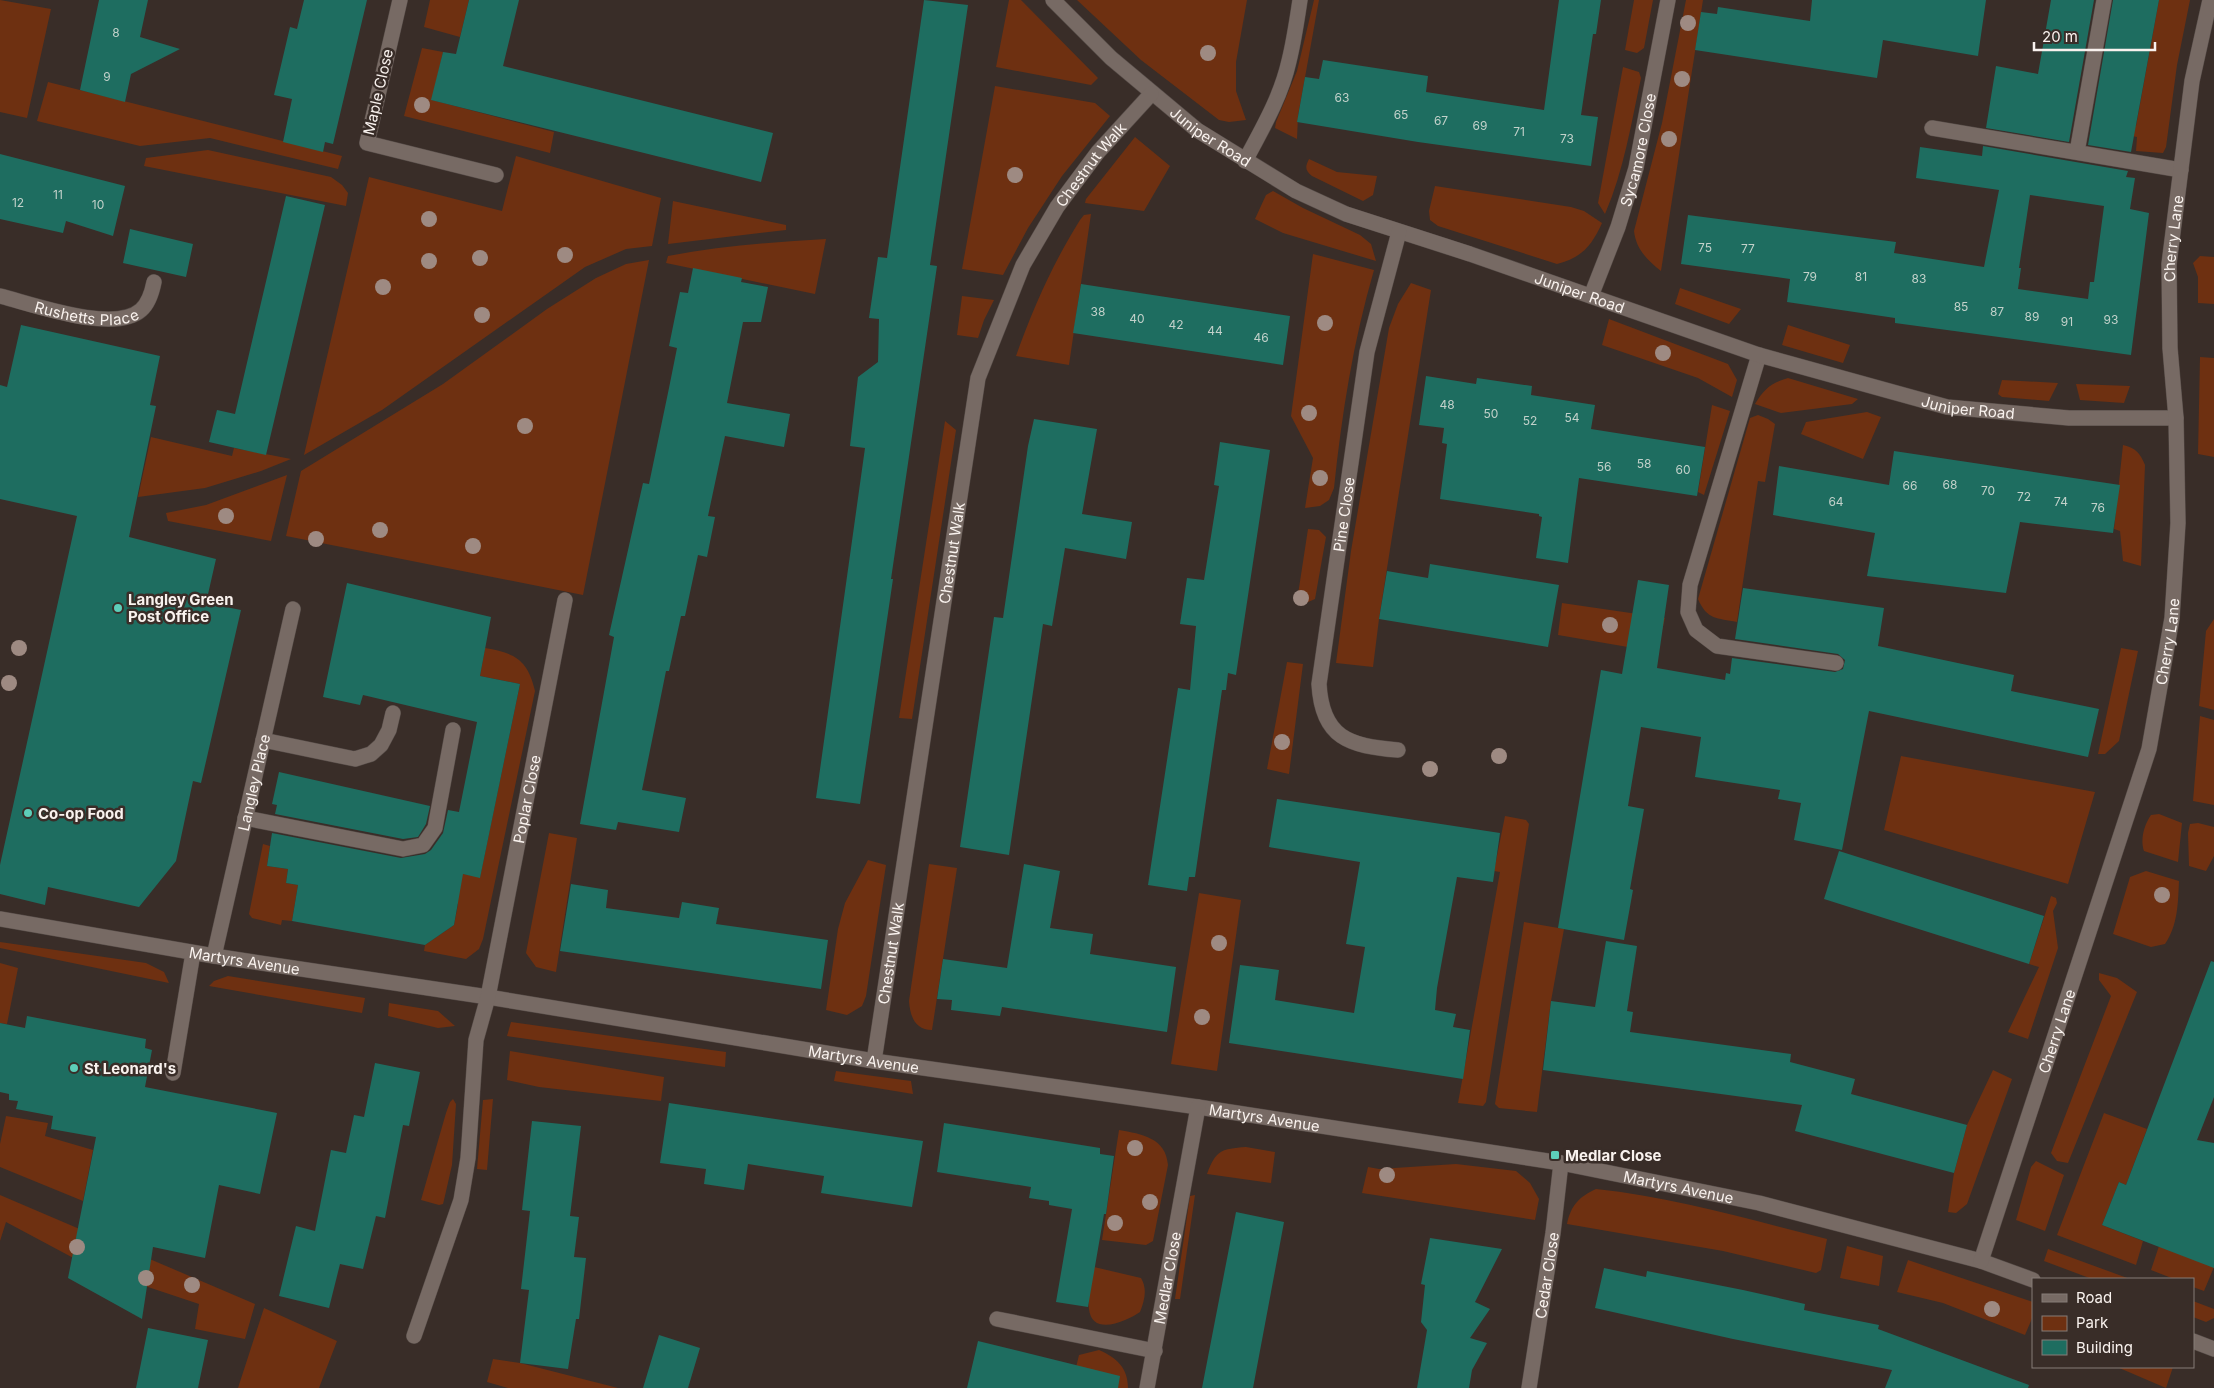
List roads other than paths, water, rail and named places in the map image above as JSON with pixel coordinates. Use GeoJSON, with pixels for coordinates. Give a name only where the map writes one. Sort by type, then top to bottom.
{"type":"FeatureCollection","features":[{"type":"Feature","properties":{"kind":"street","name":"Maple Close"},"geometry":{"type":"LineString","coordinates":[[400,0],[367,143],[496,175]]}},
{"type":"Feature","properties":{"kind":"street","name":"Juniper Road"},"geometry":{"type":"LineString","coordinates":[[1053,0],[1111,58],[1151,94],[1197,130],[1296,191],[1346,214],[1760,355],[1947,408],[2069,418],[2176,418]]}},
{"type":"Feature","properties":{"kind":"street"},"geometry":{"type":"LineString","coordinates":[[1245,161],[1264,126],[1281,86],[1289,62],[1300,0]]}},
{"type":"Feature","properties":{"kind":"street","name":"Sycamore Close"},"geometry":{"type":"LineString","coordinates":[[1591,296],[1618,227],[1636,168],[1668,0]]}},
{"type":"Feature","properties":{"kind":"street"},"geometry":{"type":"LineString","coordinates":[[2077,152],[2104,0]]}},
{"type":"Feature","properties":{"kind":"street","name":"Cherry Lane"},"geometry":{"type":"LineString","coordinates":[[1980,1261],[2149,749],[2172,618],[2178,523],[2176,418],[2170,348],[2169,264],[2192,82],[2210,0]]}},
{"type":"Feature","properties":{"kind":"street","name":"Chestnut Walk"},"geometry":{"type":"LineString","coordinates":[[874,1061],[978,378],[1023,265],[1058,207],[1098,152],[1151,94]]}},
{"type":"Feature","properties":{"kind":"street"},"geometry":{"type":"LineString","coordinates":[[1932,128],[2181,170]]}},
{"type":"Feature","properties":{"kind":"street","name":"Pine Close"},"geometry":{"type":"LineString","coordinates":[[1398,750],[1356,743],[1340,735],[1327,721],[1320,705],[1319,684],[1367,352],[1399,232]]}},
{"type":"Feature","properties":{"kind":"street","name":"Rushetts Place"},"geometry":{"type":"LineString","coordinates":[[0,296],[105,320],[124,317],[141,310],[150,297],[154,282]]}},
{"type":"Feature","properties":{"kind":"street"},"geometry":{"type":"LineString","coordinates":[[1760,355],[1690,585],[1688,612],[1696,630],[1718,646],[1836,663]]}},
{"type":"Feature","properties":{"kind":"street","name":"Poplar Close"},"geometry":{"type":"LineString","coordinates":[[488,997],[565,600]]}},
{"type":"Feature","properties":{"kind":"street","name":"Langley Place"},"geometry":{"type":"LineString","coordinates":[[214,956],[293,609]]}},
{"type":"Feature","properties":{"kind":"street"},"geometry":{"type":"LineString","coordinates":[[263,740],[355,759],[370,754],[381,745],[389,730],[393,713]]}},
{"type":"Feature","properties":{"kind":"street"},"geometry":{"type":"LineString","coordinates":[[245,818],[403,849],[423,845],[435,828],[453,730]]}},
{"type":"Feature","properties":{"kind":"street","name":"Martyrs Avenue"},"geometry":{"type":"LineString","coordinates":[[0,920],[194,953],[488,997],[874,1061],[1198,1107],[1561,1163],[1759,1203],[1980,1261],[2032,1280]]}},
{"type":"Feature","properties":{"kind":"street"},"geometry":{"type":"LineString","coordinates":[[173,1073],[194,953]]}},
{"type":"Feature","properties":{"kind":"street"},"geometry":{"type":"LineString","coordinates":[[414,1336],[461,1200],[468,1158],[476,1040],[488,997]]}},
{"type":"Feature","properties":{"kind":"street","name":"Medlar Close"},"geometry":{"type":"LineString","coordinates":[[1147,1388],[1198,1107]]}},
{"type":"Feature","properties":{"kind":"street","name":"Cedar Close"},"geometry":{"type":"LineString","coordinates":[[1529,1388],[1553,1233],[1561,1163]]}},
{"type":"Feature","properties":{"kind":"street"},"geometry":{"type":"LineString","coordinates":[[996,1319],[1155,1351]]}},
{"type":"Feature","properties":{"kind":"street"},"geometry":{"type":"LineString","coordinates":[[2194,1341],[2214,1349]]}},
{"type":"Feature","properties":{"kind":"place","name":"Langley Green Post Office"},"geometry":{"type":"Point","coordinates":[118,608]}},
{"type":"Feature","properties":{"kind":"place","name":"Co-op Food"},"geometry":{"type":"Point","coordinates":[28,813]}},
{"type":"Feature","properties":{"kind":"place","name":"St Leonard's"},"geometry":{"type":"Point","coordinates":[74,1068]}},
{"type":"Feature","properties":{"kind":"place","name":"Medlar Close"},"geometry":{"type":"Point","coordinates":[1555,1155]}}]}
